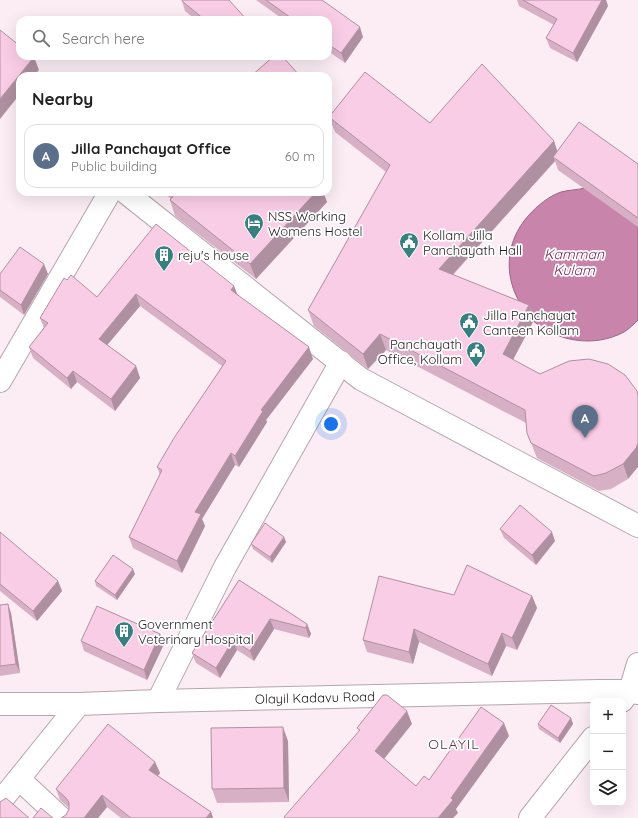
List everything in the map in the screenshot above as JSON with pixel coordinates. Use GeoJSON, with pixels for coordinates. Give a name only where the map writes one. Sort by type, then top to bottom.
{"type":"FeatureCollection","features":[{"type":"Feature","properties":{"kind":"street"},"geometry":{"type":"LineString","coordinates":[[0,381],[108,196]]}},
{"type":"Feature","properties":{"kind":"street"},"geometry":{"type":"LineString","coordinates":[[130,196],[361,379],[638,526]]}},
{"type":"Feature","properties":{"kind":"street"},"geometry":{"type":"LineString","coordinates":[[158,701],[224,567],[340,362]]}},
{"type":"Feature","properties":{"kind":"street"},"geometry":{"type":"LineString","coordinates":[[630,695],[638,664]]}},
{"type":"Feature","properties":{"kind":"street","name":"Olayil Kadavu Road"},"geometry":{"type":"LineString","coordinates":[[0,704],[79,704],[599,690],[630,695]]}},
{"type":"Feature","properties":{"kind":"street"},"geometry":{"type":"LineString","coordinates":[[0,802],[79,704]]}},
{"type":"Feature","properties":{"kind":"street"},"geometry":{"type":"LineString","coordinates":[[530,818],[590,742]]}},
{"type":"Feature","properties":{"kind":"street"},"geometry":{"type":"LineString","coordinates":[[19,779],[61,818]]}},
{"type":"Feature","properties":{"kind":"water","name":"Kamman Kulam"},"geometry":{"type":"Polygon","coordinates":[[[585,188],[638,211],[638,320],[624,332],[600,340],[588,341],[576,340],[552,333],[531,319],[517,298],[512,286],[509,261],[515,237],[521,226],[536,208],[548,199],[564,191],[585,188]]]}},
{"type":"Feature","properties":{"kind":"building"},"geometry":{"type":"Polygon","coordinates":[[[229,0],[243,16],[200,16],[182,1],[229,0]]]}},
{"type":"Feature","properties":{"kind":"building"},"geometry":{"type":"Polygon","coordinates":[[[266,0],[322,0],[360,27],[341,53],[332,47],[332,16],[288,16],[266,0]]]}},
{"type":"Feature","properties":{"kind":"building"},"geometry":{"type":"Polygon","coordinates":[[[523,0],[602,0],[573,53],[546,38],[557,19],[523,0]]]}},
{"type":"Feature","properties":{"kind":"building"},"geometry":{"type":"Polygon","coordinates":[[[0,30],[16,43],[16,60],[32,60],[22,72],[16,72],[16,79],[0,99],[0,30]]]}},
{"type":"Feature","properties":{"kind":"building"},"geometry":{"type":"Polygon","coordinates":[[[269,60],[286,60],[296,72],[256,72],[269,60]]]}},
{"type":"Feature","properties":{"kind":"building"},"geometry":{"type":"Polygon","coordinates":[[[482,64],[554,141],[439,269],[529,305],[503,354],[540,374],[569,361],[589,359],[608,364],[625,375],[637,391],[638,396],[638,443],[636,448],[623,464],[606,473],[594,476],[531,443],[527,433],[525,410],[380,334],[363,354],[308,310],[390,165],[332,119],[332,113],[365,72],[430,123],[482,64]]]}},
{"type":"Feature","properties":{"kind":"building"},"geometry":{"type":"Polygon","coordinates":[[[579,122],[638,164],[638,218],[553,157],[579,122]]]}},
{"type":"Feature","properties":{"kind":"building","name":"NSS Working Womens Hostel"},"geometry":{"type":"Polygon","coordinates":[[[173,196],[312,196],[250,264],[170,200],[173,196]]]}},
{"type":"Feature","properties":{"kind":"building"},"geometry":{"type":"Polygon","coordinates":[[[156,224],[234,286],[231,290],[309,347],[261,410],[263,411],[235,456],[231,453],[195,512],[201,514],[177,561],[129,537],[162,470],[157,467],[174,438],[226,361],[136,294],[99,339],[136,366],[111,399],[73,371],[67,378],[29,347],[48,323],[40,318],[64,278],[67,280],[71,275],[97,297],[156,224]]]}},
{"type":"Feature","properties":{"kind":"building"},"geometry":{"type":"Polygon","coordinates":[[[20,247],[44,264],[21,305],[0,290],[0,274],[20,247]]]}},
{"type":"Feature","properties":{"kind":"building"},"geometry":{"type":"Polygon","coordinates":[[[520,505],[552,532],[532,555],[500,529],[520,505]]]}},
{"type":"Feature","properties":{"kind":"building"},"geometry":{"type":"Polygon","coordinates":[[[265,523],[284,537],[270,557],[251,544],[265,523]]]}},
{"type":"Feature","properties":{"kind":"building"},"geometry":{"type":"Polygon","coordinates":[[[0,532],[58,581],[33,611],[0,584],[0,532]]]}},
{"type":"Feature","properties":{"kind":"building"},"geometry":{"type":"Polygon","coordinates":[[[113,555],[133,569],[115,595],[95,581],[113,555]]]}},
{"type":"Feature","properties":{"kind":"building"},"geometry":{"type":"Polygon","coordinates":[[[467,565],[532,596],[512,638],[502,633],[488,664],[414,629],[409,652],[363,640],[379,576],[454,595],[467,565]]]}},
{"type":"Feature","properties":{"kind":"building"},"geometry":{"type":"Polygon","coordinates":[[[239,580],[307,624],[306,628],[270,619],[250,651],[233,640],[216,668],[192,653],[239,580]]]}},
{"type":"Feature","properties":{"kind":"building"},"geometry":{"type":"Polygon","coordinates":[[[8,604],[16,664],[0,666],[0,605],[8,604]]]}},
{"type":"Feature","properties":{"kind":"building","name":"Government Veterinary Hospital"},"geometry":{"type":"Polygon","coordinates":[[[97,606],[160,634],[144,670],[81,641],[97,606]]]}},
{"type":"Feature","properties":{"kind":"building"},"geometry":{"type":"Polygon","coordinates":[[[383,695],[387,695],[407,711],[375,751],[416,786],[424,776],[429,780],[481,707],[504,723],[451,798],[453,800],[438,818],[285,818],[284,817],[360,730],[357,728],[383,695]]]}},
{"type":"Feature","properties":{"kind":"building"},"geometry":{"type":"Polygon","coordinates":[[[551,705],[571,718],[558,738],[538,724],[551,705]]]}},
{"type":"Feature","properties":{"kind":"building"},"geometry":{"type":"Polygon","coordinates":[[[108,724],[155,762],[149,770],[211,812],[206,818],[131,818],[102,795],[84,818],[61,818],[66,815],[69,809],[69,802],[56,789],[108,724]]]}},
{"type":"Feature","properties":{"kind":"building"},"geometry":{"type":"Polygon","coordinates":[[[283,727],[284,788],[212,789],[211,728],[283,727]]]}},
{"type":"Feature","properties":{"kind":"building"},"geometry":{"type":"Polygon","coordinates":[[[6,798],[29,818],[0,818],[0,802],[6,798]]]}},
{"type":"Feature","properties":{"kind":"building"},"geometry":{"type":"Polygon","coordinates":[[[41,808],[53,818],[33,818],[41,808]]]}},
{"type":"Feature","properties":{"kind":"place","name":"NSS Working Womens Hostel"},"geometry":{"type":"Point","coordinates":[254,240]}},
{"type":"Feature","properties":{"kind":"place","name":"Kollam Jilla Panchayath Hall"},"geometry":{"type":"Point","coordinates":[409,259]}},
{"type":"Feature","properties":{"kind":"place","name":"reju's house"},"geometry":{"type":"Point","coordinates":[164,272]}},
{"type":"Feature","properties":{"kind":"place","name":"Jilla Panchayat Canteen Kollam"},"geometry":{"type":"Point","coordinates":[469,339]}},
{"type":"Feature","properties":{"kind":"place","name":"Panchayath Office, Kollam"},"geometry":{"type":"Point","coordinates":[476,368]}},
{"type":"Feature","properties":{"kind":"place","name":"Jilla Panchayat Office"},"geometry":{"type":"Point","coordinates":[585,438]}},
{"type":"Feature","properties":{"kind":"place","name":"Government Veterinary Hospital"},"geometry":{"type":"Point","coordinates":[124,648]}},
{"type":"Feature","properties":{"kind":"district","name":"OLAYIL"},"geometry":{"type":"Point","coordinates":[454,744]}}]}
